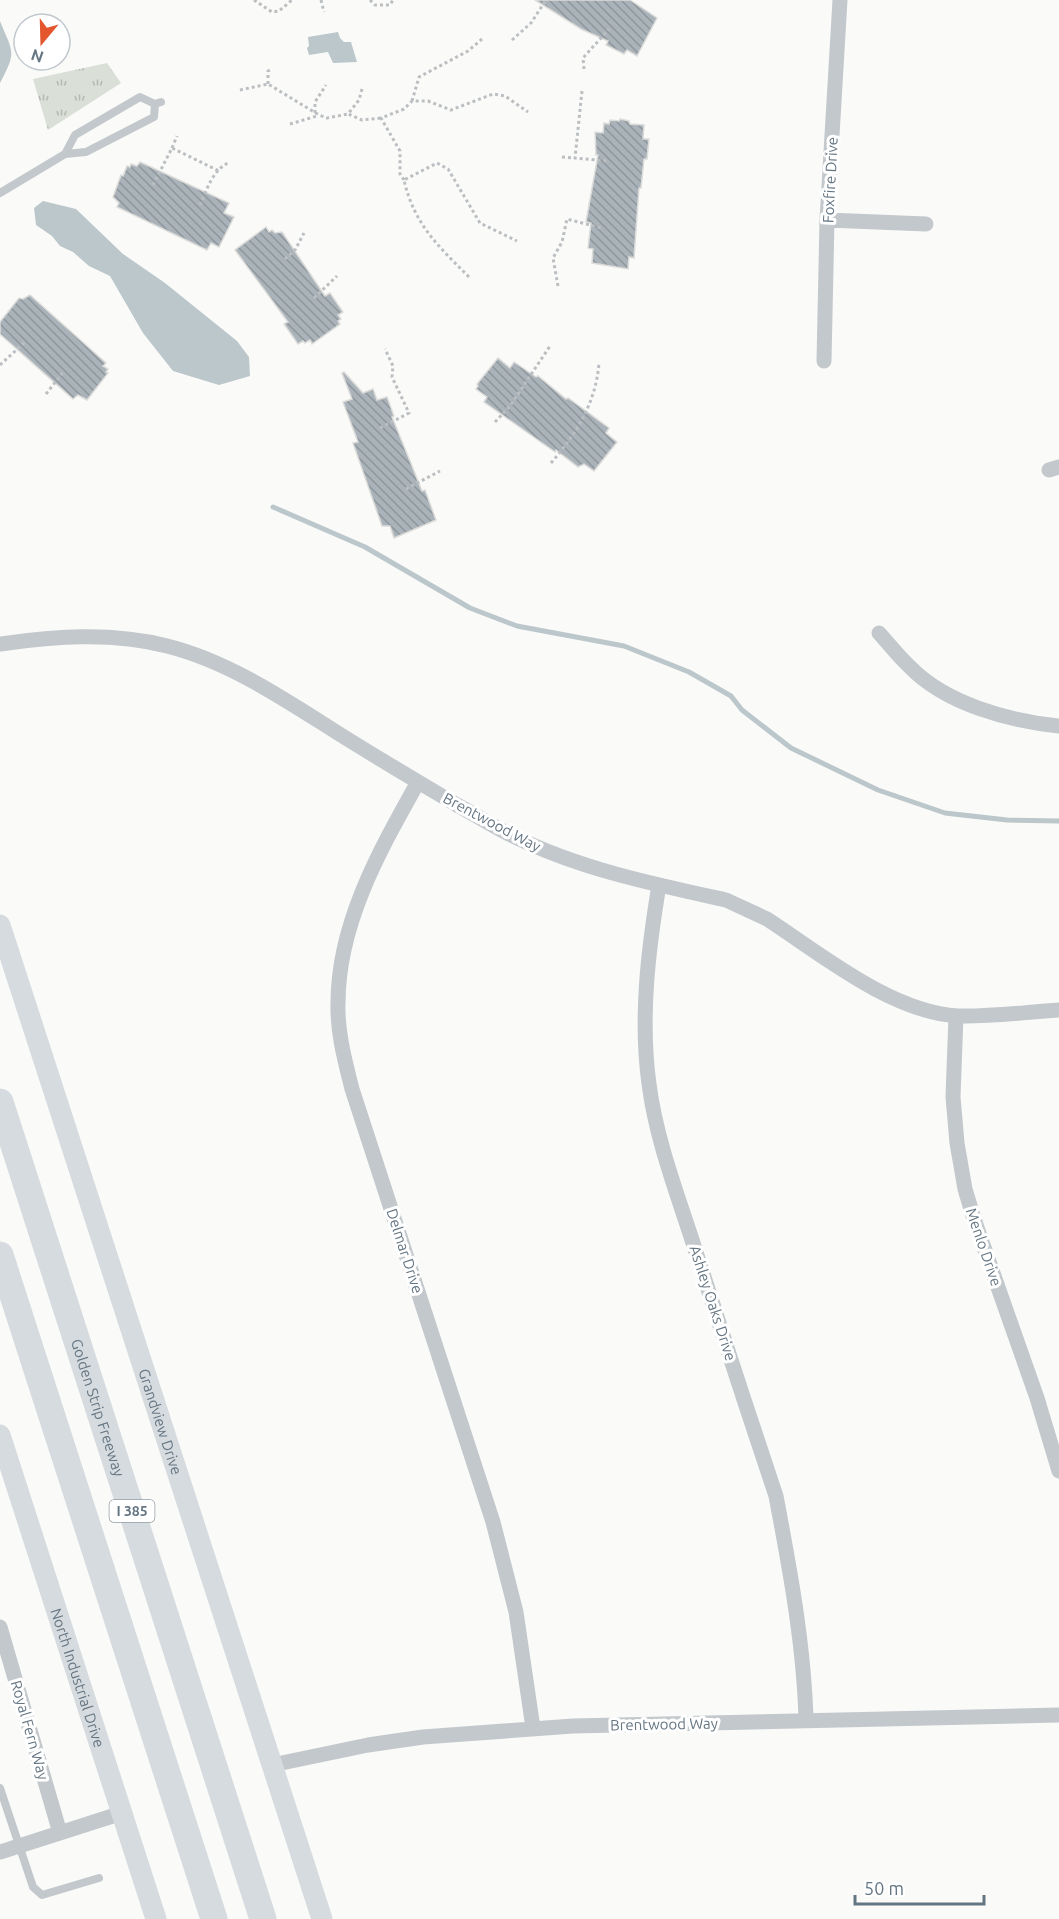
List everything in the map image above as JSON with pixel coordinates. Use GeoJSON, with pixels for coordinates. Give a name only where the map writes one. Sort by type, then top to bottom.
{"type":"FeatureCollection","features":[{"type":"Feature","properties":{"kind":"highway","name":"Golden Strip Freeway"},"geometry":{"type":"LineString","coordinates":[[0,1102],[263,1919]]}},
{"type":"Feature","properties":{"kind":"highway","name":"I 385"},"geometry":{"type":"LineString","coordinates":[[0,1255],[214,1919]]}},
{"type":"Feature","properties":{"kind":"street","name":"Foxfire Drive"},"geometry":{"type":"LineString","coordinates":[[825,361],[827,220],[840,0]]}},
{"type":"Feature","properties":{"kind":"street"},"geometry":{"type":"LineString","coordinates":[[827,220],[926,224]]}},
{"type":"Feature","properties":{"kind":"street"},"geometry":{"type":"LineString","coordinates":[[879,633],[911,669],[948,694],[1003,717],[1059,726]]}},
{"type":"Feature","properties":{"kind":"street","name":"Brentwood Way"},"geometry":{"type":"LineString","coordinates":[[0,644],[47,637],[80,636],[138,640],[204,657],[263,688],[511,836],[588,867],[726,900],[745,908],[889,996],[916,1008],[956,1016],[1059,1010]]}},
{"type":"Feature","properties":{"kind":"street","name":"Delmar Drive"},"geometry":{"type":"LineString","coordinates":[[418,782],[370,873],[352,919],[339,980],[339,1032],[352,1089],[493,1522],[516,1612],[533,1728]]}},
{"type":"Feature","properties":{"kind":"street","name":"Ashley Oaks Drive"},"geometry":{"type":"LineString","coordinates":[[659,885],[650,934],[646,988],[645,1040],[649,1086],[670,1170],[776,1496],[802,1654],[806,1720]]}},
{"type":"Feature","properties":{"kind":"street","name":"Grandview Drive"},"geometry":{"type":"LineString","coordinates":[[0,925],[322,1919]]}},
{"type":"Feature","properties":{"kind":"street","name":"Menlo Drive"},"geometry":{"type":"LineString","coordinates":[[956,1016],[953,1097],[957,1143],[965,1189],[1037,1398],[1059,1471]]}},
{"type":"Feature","properties":{"kind":"street","name":"North Industrial Drive"},"geometry":{"type":"LineString","coordinates":[[0,1435],[156,1919]]}},
{"type":"Feature","properties":{"kind":"street","name":"Royal Fern Way"},"geometry":{"type":"LineString","coordinates":[[0,1627],[60,1833]]}},
{"type":"Feature","properties":{"kind":"street","name":"Brentwood Way"},"geometry":{"type":"LineString","coordinates":[[272,1765],[368,1745],[423,1737],[533,1728],[1059,1715]]}},
{"type":"Feature","properties":{"kind":"street"},"geometry":{"type":"LineString","coordinates":[[0,1852],[122,1813]]}},
{"type":"Feature","properties":{"kind":"lane"},"geometry":{"type":"LineString","coordinates":[[0,193],[65,154],[86,152],[154,117],[158,103],[140,97],[75,135],[65,154]]}},
{"type":"Feature","properties":{"kind":"lane"},"geometry":{"type":"LineString","coordinates":[[0,1788],[33,1887],[42,1895],[99,1878]]}},
{"type":"Feature","properties":{"kind":"path"},"geometry":{"type":"LineString","coordinates":[[254,0],[272,12],[279,10],[292,0]]}},
{"type":"Feature","properties":{"kind":"path"},"geometry":{"type":"LineString","coordinates":[[321,0],[324,12]]}},
{"type":"Feature","properties":{"kind":"path"},"geometry":{"type":"LineString","coordinates":[[370,0],[375,5],[390,5],[393,0]]}},
{"type":"Feature","properties":{"kind":"path"},"geometry":{"type":"LineString","coordinates":[[512,40],[531,23],[546,0]]}},
{"type":"Feature","properties":{"kind":"path"},"geometry":{"type":"LineString","coordinates":[[584,69],[583,58],[609,29]]}},
{"type":"Feature","properties":{"kind":"path"},"geometry":{"type":"LineString","coordinates":[[240,90],[268,84],[327,118],[348,114],[362,120],[381,118],[404,109],[412,101],[419,77],[468,51],[482,39]]}},
{"type":"Feature","properties":{"kind":"path"},"geometry":{"type":"LineString","coordinates":[[268,84],[268,71],[272,69]]}},
{"type":"Feature","properties":{"kind":"path"},"geometry":{"type":"LineString","coordinates":[[317,114],[315,102],[326,85]]}},
{"type":"Feature","properties":{"kind":"path"},"geometry":{"type":"LineString","coordinates":[[348,114],[359,100],[362,89]]}},
{"type":"Feature","properties":{"kind":"path"},"geometry":{"type":"LineString","coordinates":[[575,158],[582,91]]}},
{"type":"Feature","properties":{"kind":"path"},"geometry":{"type":"LineString","coordinates":[[412,101],[428,101],[451,110],[493,94],[499,94],[528,112]]}},
{"type":"Feature","properties":{"kind":"path"},"geometry":{"type":"LineString","coordinates":[[290,124],[317,114]]}},
{"type":"Feature","properties":{"kind":"path"},"geometry":{"type":"LineString","coordinates":[[381,118],[400,151],[400,174],[404,180],[409,201],[431,238],[469,277]]}},
{"type":"Feature","properties":{"kind":"path"},"geometry":{"type":"LineString","coordinates":[[153,185],[177,136]]}},
{"type":"Feature","properties":{"kind":"path"},"geometry":{"type":"LineString","coordinates":[[172,148],[219,171]]}},
{"type":"Feature","properties":{"kind":"path"},"geometry":{"type":"LineString","coordinates":[[562,157],[608,161]]}},
{"type":"Feature","properties":{"kind":"path"},"geometry":{"type":"LineString","coordinates":[[200,205],[212,178],[222,165],[230,162]]}},
{"type":"Feature","properties":{"kind":"path"},"geometry":{"type":"LineString","coordinates":[[404,180],[437,163],[448,168],[480,224],[518,241]]}},
{"type":"Feature","properties":{"kind":"path"},"geometry":{"type":"LineString","coordinates":[[558,286],[553,258],[562,242],[567,219],[601,228]]}},
{"type":"Feature","properties":{"kind":"path"},"geometry":{"type":"LineString","coordinates":[[285,259],[295,249],[304,233]]}},
{"type":"Feature","properties":{"kind":"path"},"geometry":{"type":"LineString","coordinates":[[314,298],[338,276]]}},
{"type":"Feature","properties":{"kind":"path"},"geometry":{"type":"LineString","coordinates":[[0,365],[26,341]]}},
{"type":"Feature","properties":{"kind":"path"},"geometry":{"type":"LineString","coordinates":[[495,422],[510,406],[550,346]]}},
{"type":"Feature","properties":{"kind":"path"},"geometry":{"type":"LineString","coordinates":[[380,428],[409,413],[392,377],[393,366],[385,349]]}},
{"type":"Feature","properties":{"kind":"path"},"geometry":{"type":"LineString","coordinates":[[551,463],[582,422],[597,382],[598,363]]}},
{"type":"Feature","properties":{"kind":"path"},"geometry":{"type":"LineString","coordinates":[[46,394],[64,371]]}},
{"type":"Feature","properties":{"kind":"path"},"geometry":{"type":"LineString","coordinates":[[406,489],[440,471]]}},
{"type":"Feature","properties":{"kind":"green space"},"geometry":{"type":"Polygon","coordinates":[[[107,63],[121,83],[48,130],[33,79],[107,63]]]}},
{"type":"Feature","properties":{"kind":"shaded area"},"geometry":{"type":"Polygon","coordinates":[[[0,21],[10,46],[11,58],[0,83],[0,21]]]}},
{"type":"Feature","properties":{"kind":"shaded area"},"geometry":{"type":"Polygon","coordinates":[[[338,32],[344,42],[351,42],[357,62],[333,63],[328,52],[309,55],[308,37],[338,32]]]}},
{"type":"Feature","properties":{"kind":"shaded area"},"geometry":{"type":"Polygon","coordinates":[[[43,201],[76,209],[123,254],[165,283],[237,341],[249,357],[250,376],[219,385],[173,371],[143,333],[110,276],[89,266],[73,252],[60,246],[52,236],[36,225],[34,208],[43,201]]]}},
{"type":"Feature","properties":{"kind":"building"},"geometry":{"type":"Polygon","coordinates":[[[535,0],[630,0],[657,18],[637,56],[627,50],[624,54],[606,45],[608,41],[581,29],[535,0]]]}},
{"type":"Feature","properties":{"kind":"building"},"geometry":{"type":"Polygon","coordinates":[[[620,119],[629,121],[630,124],[644,125],[643,139],[649,139],[647,159],[644,159],[641,188],[639,188],[634,258],[629,257],[628,269],[592,263],[593,249],[588,248],[591,223],[586,222],[598,155],[596,155],[595,132],[603,133],[604,123],[609,124],[610,120],[619,121],[620,119]]]}},
{"type":"Feature","properties":{"kind":"building"},"geometry":{"type":"Polygon","coordinates":[[[140,162],[229,203],[224,213],[234,217],[219,247],[211,243],[207,250],[117,207],[119,203],[113,197],[121,175],[123,176],[127,166],[130,167],[131,164],[137,166],[140,162]]]}},
{"type":"Feature","properties":{"kind":"building"},"geometry":{"type":"Polygon","coordinates":[[[266,227],[269,232],[272,230],[275,233],[282,232],[325,296],[330,293],[343,312],[338,315],[341,319],[338,321],[340,324],[312,344],[310,340],[298,344],[284,324],[288,322],[235,250],[266,227]]]}},
{"type":"Feature","properties":{"kind":"building"},"geometry":{"type":"Polygon","coordinates":[[[30,295],[106,363],[103,366],[108,369],[106,372],[108,373],[87,400],[78,395],[73,399],[0,334],[0,322],[19,298],[23,299],[30,295]]]}},
{"type":"Feature","properties":{"kind":"building"},"geometry":{"type":"Polygon","coordinates":[[[498,358],[510,368],[514,362],[536,377],[538,376],[566,399],[568,398],[609,428],[606,433],[617,442],[594,471],[584,464],[578,467],[484,402],[487,397],[476,389],[477,384],[498,358]]]}},
{"type":"Feature","properties":{"kind":"building"},"geometry":{"type":"Polygon","coordinates":[[[344,372],[363,393],[373,389],[377,400],[387,397],[394,416],[392,417],[436,520],[394,538],[390,526],[382,526],[353,443],[358,442],[343,402],[352,399],[342,373],[344,372]]]}},
{"type":"Feature","properties":{"kind":"waterway"},"geometry":{"type":"LineString","coordinates":[[273,507],[365,547],[470,608],[517,626],[624,646],[689,672],[731,696],[742,710],[791,748],[878,790],[945,813],[1007,820],[1059,821]]}}]}
